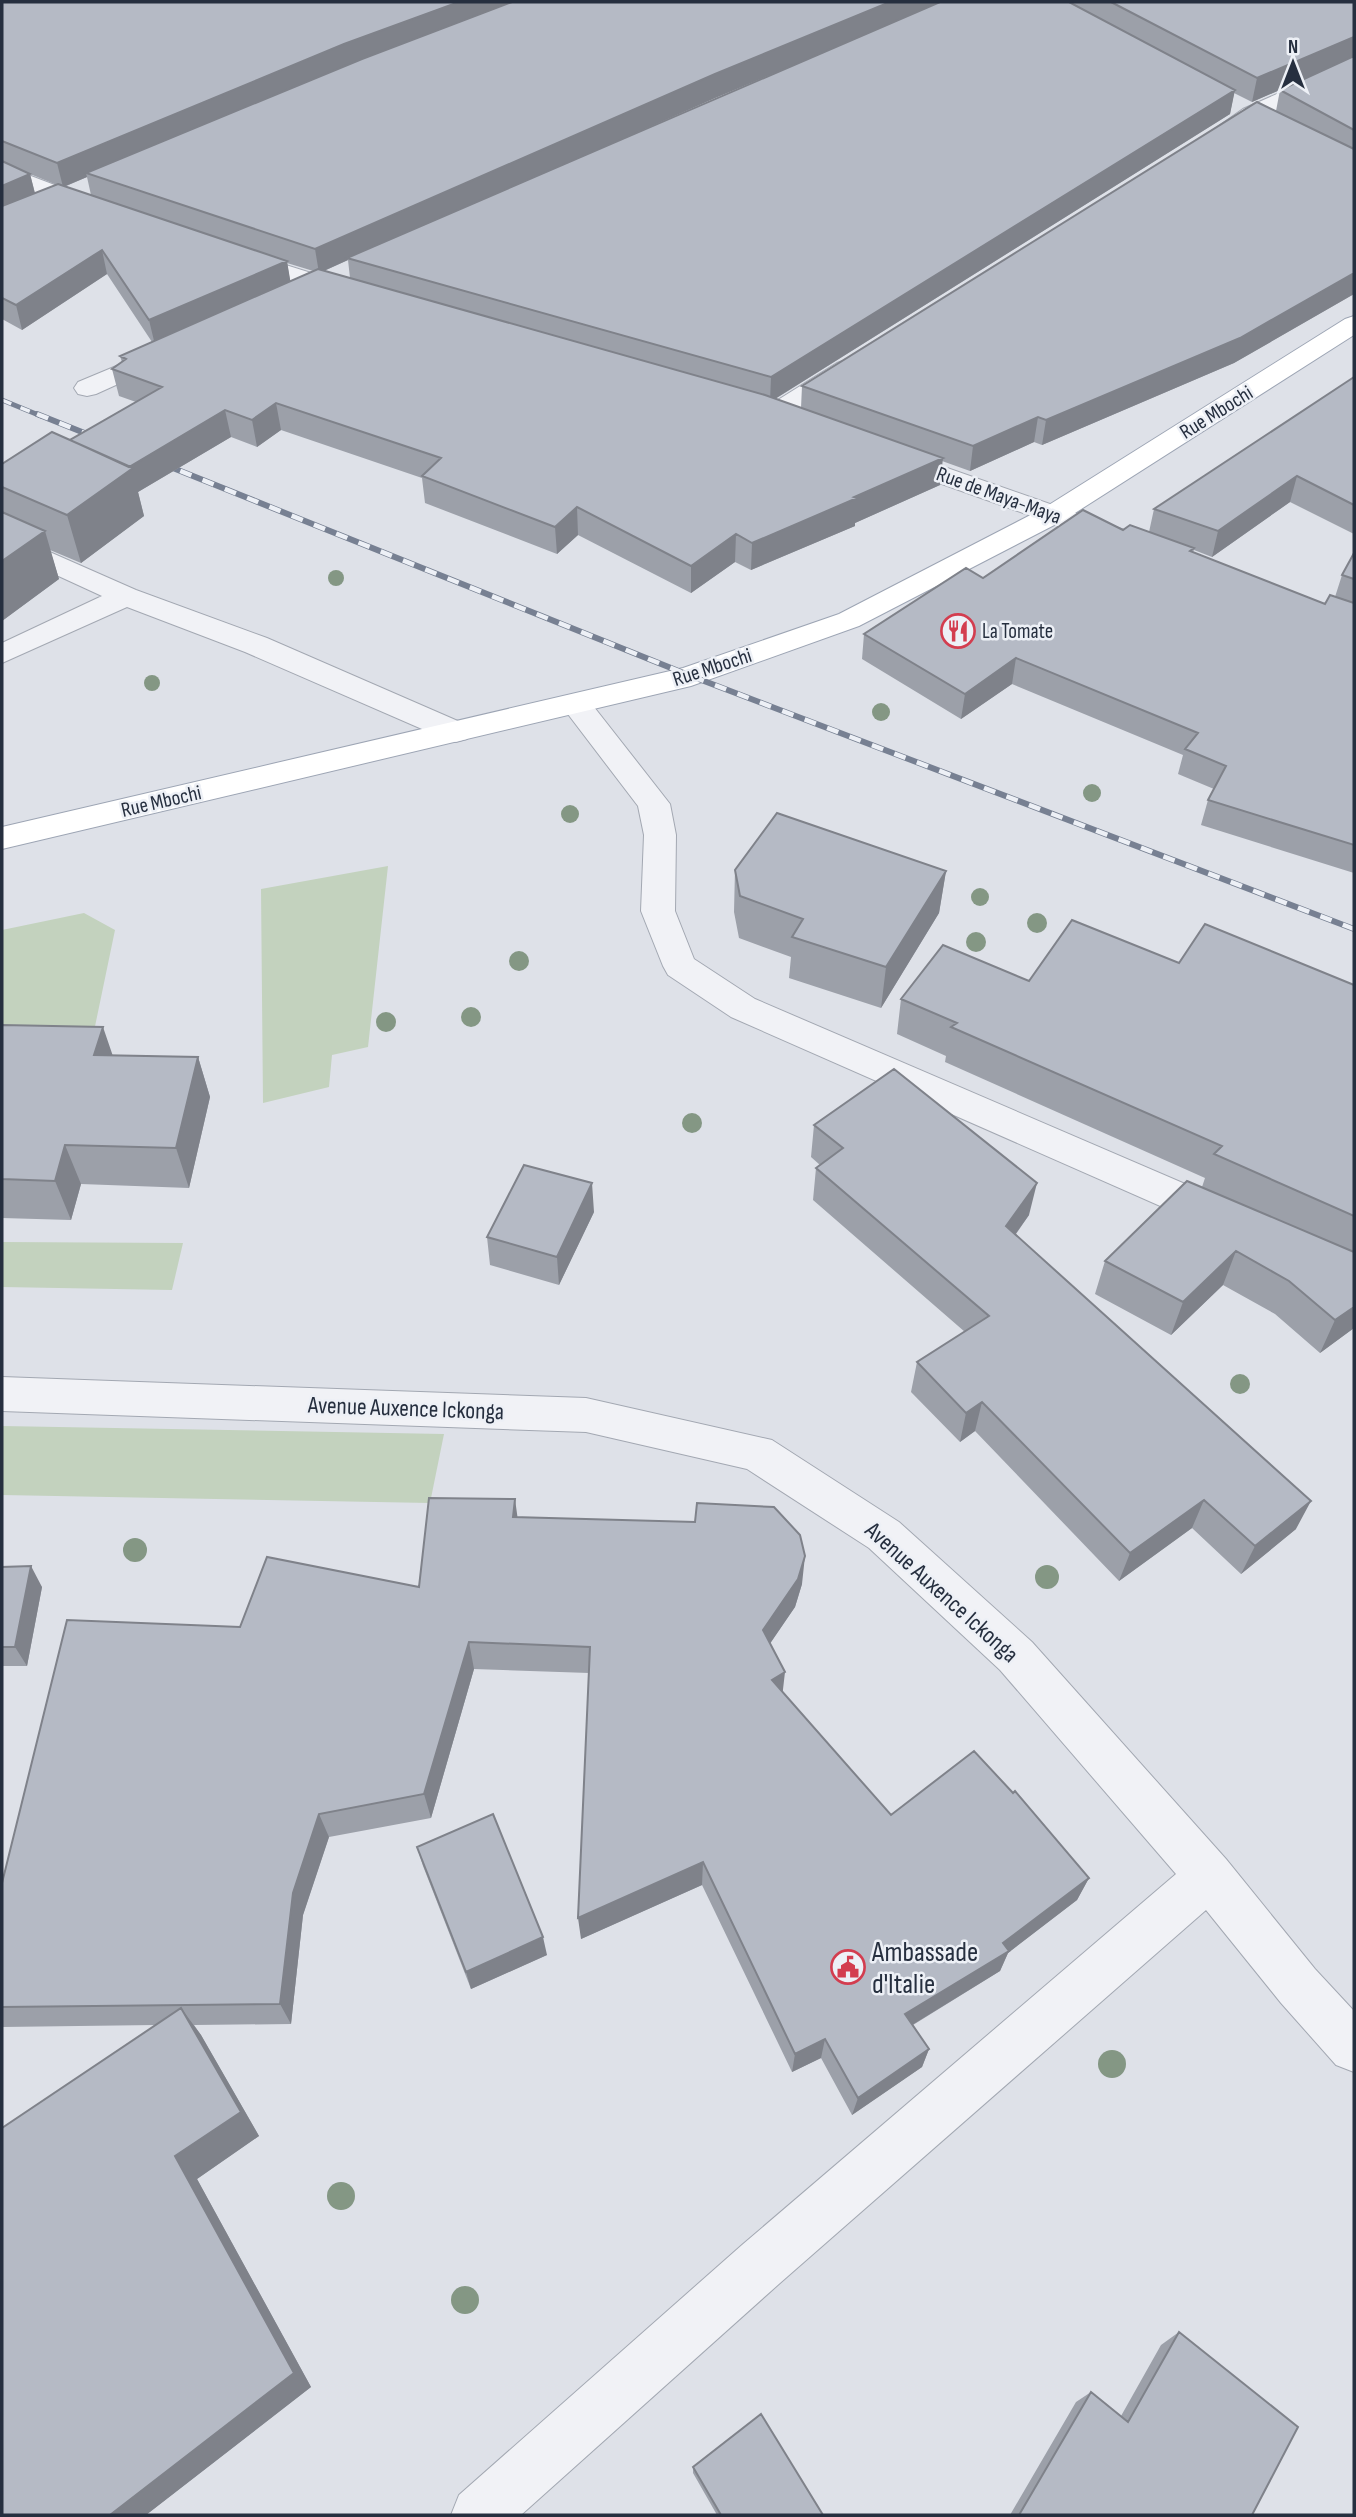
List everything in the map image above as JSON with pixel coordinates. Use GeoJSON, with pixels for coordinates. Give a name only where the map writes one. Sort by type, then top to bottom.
{"type":"FeatureCollection","features":[{"type":"Feature","properties":{"kind":"main road","name":"Rue Mbochi"},"geometry":{"type":"LineString","coordinates":[[2,838],[691,677],[849,620],[1054,514],[1354,324]]}},
{"type":"Feature","properties":{"kind":"street"},"geometry":{"type":"LineString","coordinates":[[1205,143],[1251,114],[1354,66]]}},
{"type":"Feature","properties":{"kind":"street"},"geometry":{"type":"LineString","coordinates":[[1228,101],[1274,126]]}},
{"type":"Feature","properties":{"kind":"street"},"geometry":{"type":"LineString","coordinates":[[2,172],[62,198],[114,215]]}},
{"type":"Feature","properties":{"kind":"street"},"geometry":{"type":"LineString","coordinates":[[38,208],[88,187]]}},
{"type":"Feature","properties":{"kind":"street"},"geometry":{"type":"LineString","coordinates":[[218,250],[375,300]]}},
{"type":"Feature","properties":{"kind":"street"},"geometry":{"type":"LineString","coordinates":[[297,296],[359,268]]}},
{"type":"Feature","properties":{"kind":"street"},"geometry":{"type":"LineString","coordinates":[[87,388],[186,345]]}},
{"type":"Feature","properties":{"kind":"street"},"geometry":{"type":"LineString","coordinates":[[774,414],[867,355]]}},
{"type":"Feature","properties":{"kind":"street"},"geometry":{"type":"LineString","coordinates":[[747,406],[799,423]]}},
{"type":"Feature","properties":{"kind":"street","name":"Rue de Maya-Maya"},"geometry":{"type":"LineString","coordinates":[[876,450],[1145,546]]}},
{"type":"Feature","properties":{"kind":"street"},"geometry":{"type":"LineString","coordinates":[[2,539],[126,596],[256,645],[456,732]]}},
{"type":"Feature","properties":{"kind":"street"},"geometry":{"type":"LineString","coordinates":[[2,654],[126,596]]}},
{"type":"Feature","properties":{"kind":"street"},"geometry":{"type":"LineString","coordinates":[[576,705],[654,804],[660,835],[658,911],[680,965],[743,1008],[1252,1229]]}},
{"type":"Feature","properties":{"kind":"street","name":"Avenue Auxence Ickonga"},"geometry":{"type":"LineString","coordinates":[[2,1394],[586,1415],[757,1453],[884,1535],[1016,1656],[1209,1876],[1298,1986],[1354,2047]]}},
{"type":"Feature","properties":{"kind":"street"},"geometry":{"type":"LineString","coordinates":[[479,2515],[761,2264],[1209,1876]]}},
{"type":"Feature","properties":{"kind":"green space"},"geometry":{"type":"Polygon","coordinates":[[[388,866],[368,1047],[332,1055],[329,1087],[263,1103],[261,889],[388,866]]]}},
{"type":"Feature","properties":{"kind":"green space"},"geometry":{"type":"Polygon","coordinates":[[[84,913],[115,930],[93,1036],[2,1038],[2,930],[84,913]]]}},
{"type":"Feature","properties":{"kind":"green space"},"geometry":{"type":"Polygon","coordinates":[[[2,1242],[183,1243],[172,1290],[2,1287],[2,1242]]]}},
{"type":"Feature","properties":{"kind":"green space"},"geometry":{"type":"Polygon","coordinates":[[[2,1426],[444,1434],[430,1503],[2,1495],[2,1426]]]}},
{"type":"Feature","properties":{"kind":"building"},"geometry":{"type":"Polygon","coordinates":[[[2,2],[459,2],[344,44],[57,163],[2,141],[2,2]]]}},
{"type":"Feature","properties":{"kind":"building"},"geometry":{"type":"Polygon","coordinates":[[[512,2],[890,2],[715,74],[315,249],[86,173],[362,59],[512,2]]]}},
{"type":"Feature","properties":{"kind":"building"},"geometry":{"type":"Polygon","coordinates":[[[940,2],[1069,2],[1235,90],[771,377],[347,258],[940,2]]]}},
{"type":"Feature","properties":{"kind":"building"},"geometry":{"type":"Polygon","coordinates":[[[1111,2],[1354,2],[1354,37],[1257,78],[1111,2]]]}},
{"type":"Feature","properties":{"kind":"building"},"geometry":{"type":"Polygon","coordinates":[[[1354,56],[1354,130],[1280,90],[1354,56]]]}},
{"type":"Feature","properties":{"kind":"building"},"geometry":{"type":"Polygon","coordinates":[[[1257,102],[1354,149],[1354,273],[1240,338],[1046,420],[1038,417],[973,446],[802,386],[1257,102]]]}},
{"type":"Feature","properties":{"kind":"building"},"geometry":{"type":"Polygon","coordinates":[[[2,161],[30,174],[2,186],[2,161]]]}},
{"type":"Feature","properties":{"kind":"building"},"geometry":{"type":"Polygon","coordinates":[[[58,184],[287,261],[149,320],[102,250],[16,305],[2,298],[2,206],[58,184]]]}},
{"type":"Feature","properties":{"kind":"building"},"geometry":{"type":"Polygon","coordinates":[[[318,269],[765,395],[943,458],[752,543],[736,534],[691,566],[577,507],[555,527],[422,476],[441,458],[276,403],[252,420],[225,410],[129,467],[70,440],[162,387],[112,369],[126,359],[120,356],[318,269]]]}},
{"type":"Feature","properties":{"kind":"building"},"geometry":{"type":"Polygon","coordinates":[[[1354,377],[1354,505],[1297,476],[1218,531],[1154,509],[1354,377]]]}},
{"type":"Feature","properties":{"kind":"building"},"geometry":{"type":"Polygon","coordinates":[[[52,432],[133,468],[67,515],[2,487],[2,464],[52,432]]]}},
{"type":"Feature","properties":{"kind":"building"},"geometry":{"type":"Polygon","coordinates":[[[1083,510],[1123,530],[1130,525],[1194,548],[1190,551],[1325,604],[1330,595],[1354,603],[1354,845],[1208,800],[1226,766],[1185,749],[1198,733],[1016,658],[965,694],[864,634],[966,568],[983,578],[1083,510]]]}},
{"type":"Feature","properties":{"kind":"building"},"geometry":{"type":"Polygon","coordinates":[[[2,512],[45,531],[2,561],[2,512]]]}},
{"type":"Feature","properties":{"kind":"building"},"geometry":{"type":"Polygon","coordinates":[[[1354,553],[1354,579],[1342,575],[1354,553]]]}},
{"type":"Feature","properties":{"kind":"building"},"geometry":{"type":"Polygon","coordinates":[[[777,813],[946,871],[886,967],[792,937],[803,919],[740,896],[735,870],[777,813]]]}},
{"type":"Feature","properties":{"kind":"building"},"geometry":{"type":"Polygon","coordinates":[[[1072,920],[1179,963],[1205,924],[1354,985],[1354,1216],[1214,1154],[1222,1146],[951,1027],[957,1023],[901,999],[943,945],[1029,981],[1072,920]]]}},
{"type":"Feature","properties":{"kind":"building"},"geometry":{"type":"Polygon","coordinates":[[[2,1025],[103,1027],[94,1055],[198,1057],[176,1148],[65,1145],[55,1181],[2,1179],[2,1025]]]}},
{"type":"Feature","properties":{"kind":"building"},"geometry":{"type":"Polygon","coordinates":[[[894,1069],[1037,1183],[1006,1226],[1311,1501],[1255,1546],[1204,1500],[1130,1553],[982,1402],[966,1413],[917,1362],[989,1316],[816,1168],[843,1148],[814,1125],[894,1069]]]}},
{"type":"Feature","properties":{"kind":"building"},"geometry":{"type":"Polygon","coordinates":[[[524,1165],[592,1183],[557,1257],[487,1237],[524,1165]]]}},
{"type":"Feature","properties":{"kind":"building"},"geometry":{"type":"Polygon","coordinates":[[[1187,1181],[1354,1252],[1354,1307],[1335,1320],[1289,1281],[1236,1251],[1183,1302],[1105,1261],[1187,1181]]]}},
{"type":"Feature","properties":{"kind":"building"},"geometry":{"type":"Polygon","coordinates":[[[429,1498],[515,1499],[513,1517],[695,1522],[697,1503],[774,1507],[800,1535],[805,1556],[798,1579],[763,1630],[785,1672],[772,1680],[891,1815],[974,1751],[1013,1793],[1015,1791],[1089,1878],[1003,1943],[1009,1951],[905,2014],[929,2049],[858,2098],[825,2039],[795,2054],[703,1862],[578,1918],[590,1647],[469,1642],[424,1794],[319,1814],[293,1893],[280,2004],[2,2007],[2,1883],[67,1620],[240,1627],[267,1557],[419,1587],[429,1498]]]}},
{"type":"Feature","properties":{"kind":"building"},"geometry":{"type":"Polygon","coordinates":[[[31,1566],[15,1647],[2,1647],[2,1567],[31,1566]]]}},
{"type":"Feature","properties":{"kind":"building"},"geometry":{"type":"Polygon","coordinates":[[[493,1814],[543,1937],[466,1972],[417,1847],[493,1814]]]}},
{"type":"Feature","properties":{"kind":"building"},"geometry":{"type":"Polygon","coordinates":[[[181,2008],[241,2112],[175,2156],[294,2373],[110,2515],[2,2515],[2,2128],[181,2008]]]}},
{"type":"Feature","properties":{"kind":"building"},"geometry":{"type":"Polygon","coordinates":[[[1179,2332],[1298,2427],[1252,2515],[1019,2515],[1091,2392],[1128,2422],[1179,2332]]]}},
{"type":"Feature","properties":{"kind":"building"},"geometry":{"type":"Polygon","coordinates":[[[761,2414],[823,2515],[721,2515],[693,2467],[761,2414]]]}},
{"type":"Feature","properties":{"kind":"railway"},"geometry":{"type":"LineString","coordinates":[[2,400],[41,416]]}},
{"type":"Feature","properties":{"kind":"railway"},"geometry":{"type":"LineString","coordinates":[[37,414],[102,440]]}},
{"type":"Feature","properties":{"kind":"railway"},"geometry":{"type":"LineString","coordinates":[[158,462],[691,676],[1354,929]]}},
{"type":"Feature","properties":{"kind":"place","name":"La Tomate"},"geometry":{"type":"Point","coordinates":[958,631]}},
{"type":"Feature","properties":{"kind":"place","name":"Ambassade d'Italie"},"geometry":{"type":"Point","coordinates":[848,1967]}}]}
